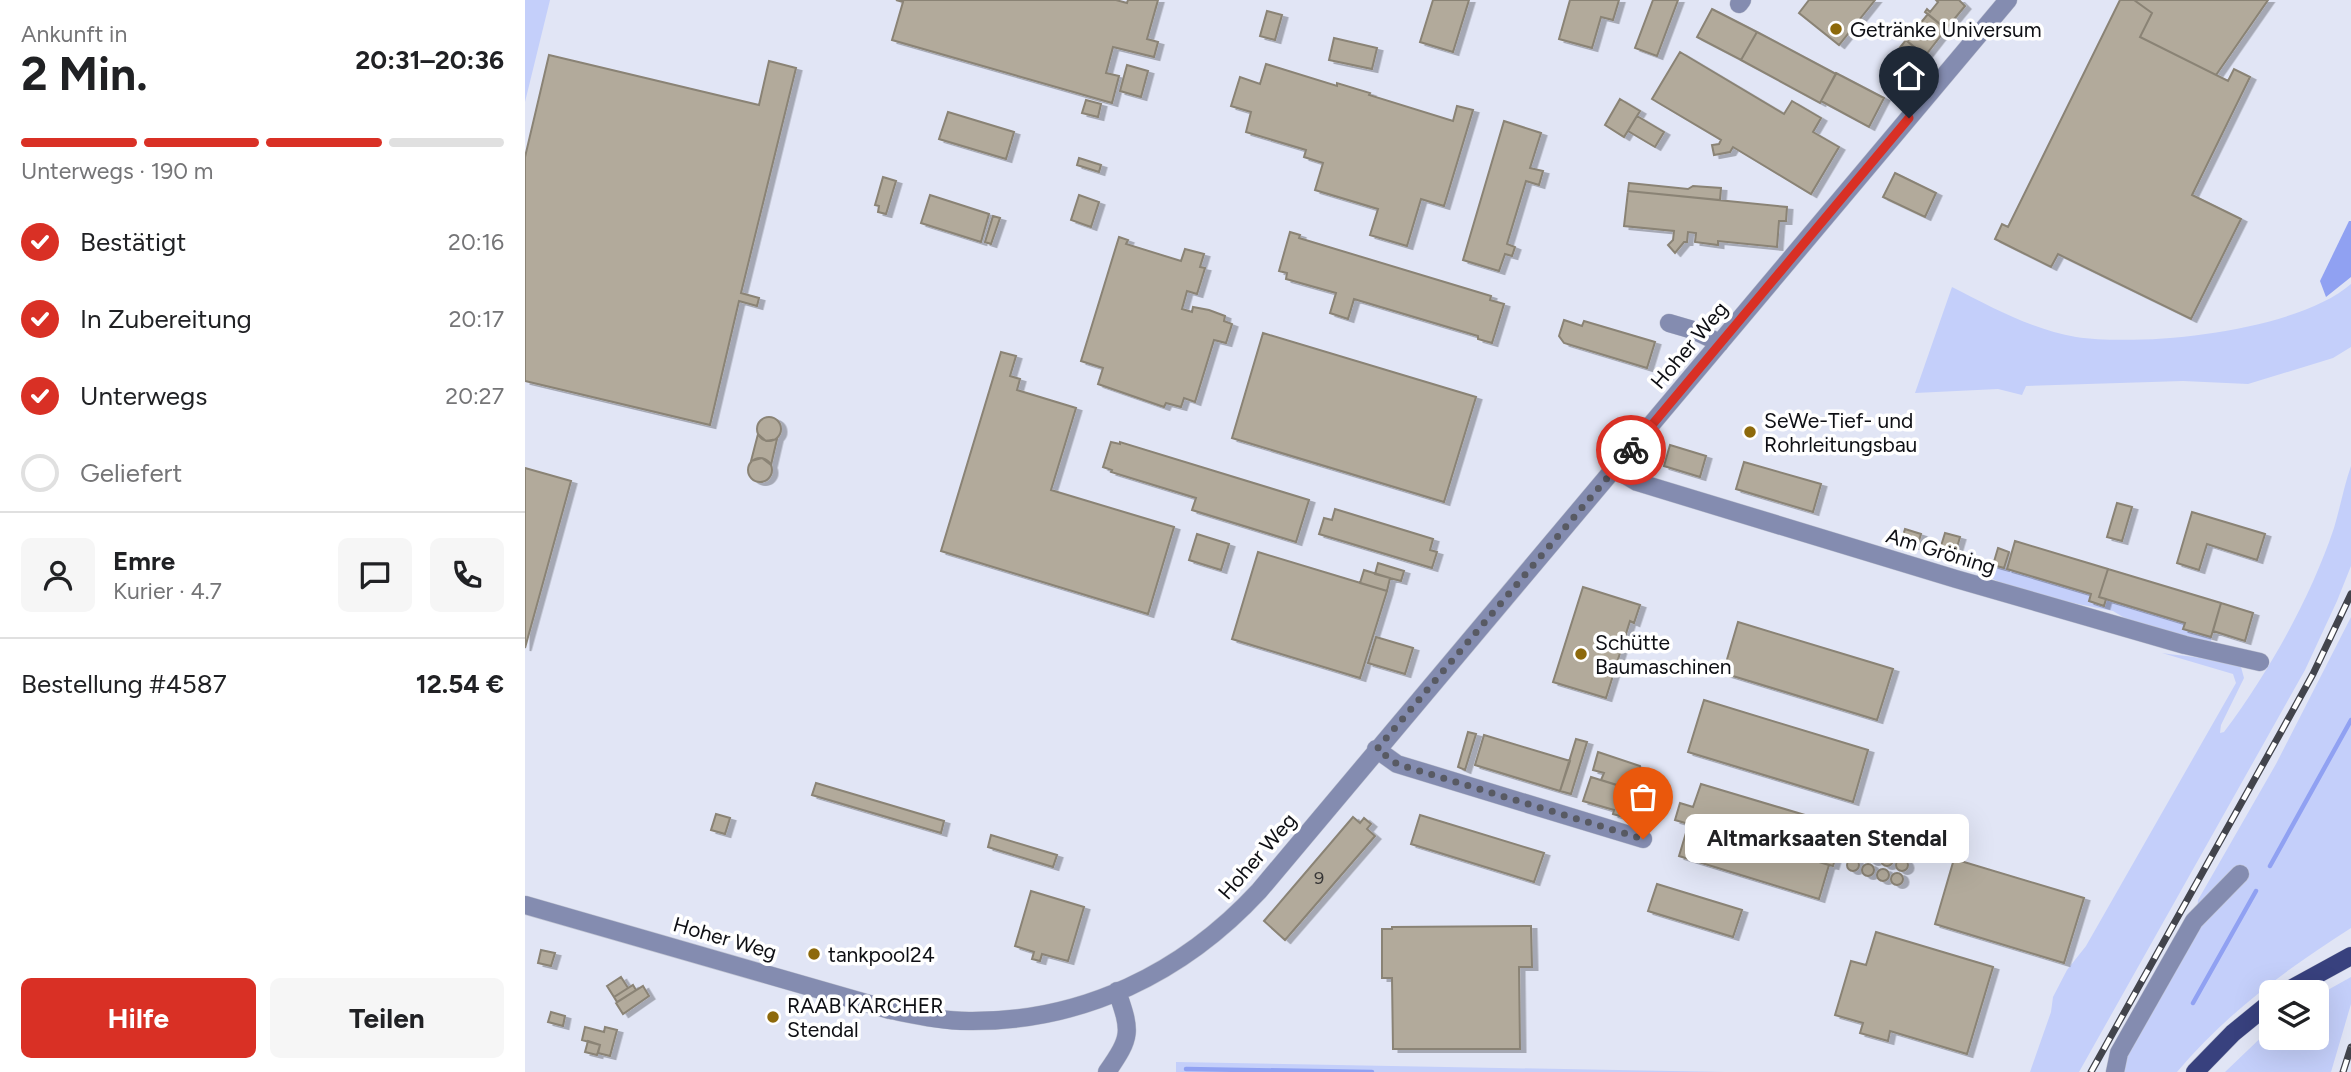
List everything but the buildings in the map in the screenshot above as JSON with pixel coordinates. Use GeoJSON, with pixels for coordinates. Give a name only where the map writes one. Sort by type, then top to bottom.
{"type":"FeatureCollection","features":[{"type":"Feature","properties":{"kind":"main road"},"geometry":{"type":"LineString","coordinates":[[2304,980],[2351,956]]}},
{"type":"Feature","properties":{"kind":"main road"},"geometry":{"type":"LineString","coordinates":[[2195,1072],[2259,1012]]}},
{"type":"Feature","properties":{"kind":"street","name":"Hoher Weg"},"geometry":{"type":"LineString","coordinates":[[525,905],[890,1010],[967,1021],[1038,1016],[1117,991],[1188,955],[1239,913],[2008,0]]}},
{"type":"Feature","properties":{"kind":"street"},"geometry":{"type":"LineString","coordinates":[[1669,323],[1693,330],[1720,343]]}},
{"type":"Feature","properties":{"kind":"street","name":"Am Gröning"},"geometry":{"type":"LineString","coordinates":[[1615,469],[1637,482],[1955,579],[2185,645],[2260,662]]}},
{"type":"Feature","properties":{"kind":"street"},"geometry":{"type":"LineString","coordinates":[[1377,749],[1397,764],[1643,839]]}},
{"type":"Feature","properties":{"kind":"street"},"geometry":{"type":"LineString","coordinates":[[2115,1072],[2119,1053],[2194,921],[2241,874]]}},
{"type":"Feature","properties":{"kind":"street"},"geometry":{"type":"LineString","coordinates":[[1107,1072],[1124,1046],[1128,1032],[1117,991]]}},
{"type":"Feature","properties":{"kind":"shaded area"},"geometry":{"type":"Polygon","coordinates":[[[525,0],[550,0],[525,102],[525,0]]]}},
{"type":"Feature","properties":{"kind":"shaded area"},"geometry":{"type":"Polygon","coordinates":[[[2351,284],[2351,347],[2333,358],[2248,384],[2183,381],[2026,386],[2022,395],[1998,389],[1915,393],[1952,287],[2013,317],[2060,334],[2106,340],[2141,340],[2219,332],[2259,324],[2295,314],[2327,300],[2351,284]]]}},
{"type":"Feature","properties":{"kind":"shaded area"},"geometry":{"type":"Polygon","coordinates":[[[2351,466],[2351,566],[2305,670],[2079,1072],[2030,1072],[2051,1012],[2053,997],[2067,970],[2086,946],[2236,683],[2233,674],[2162,653],[2241,667],[2244,678],[2221,725],[2220,733],[2224,732],[2257,685],[2301,608],[2334,528],[2351,466]]]}},
{"type":"Feature","properties":{"kind":"shaded area"},"geometry":{"type":"Polygon","coordinates":[[[1987,563],[2091,594],[2090,602],[2104,606],[2106,599],[2185,623],[2183,629],[2211,637],[2211,642],[2206,643],[2128,620],[2113,611],[2023,593],[1993,579],[1986,571],[1987,563]]]}},
{"type":"Feature","properties":{"kind":"shaded area"},"geometry":{"type":"Polygon","coordinates":[[[2351,617],[2351,928],[2276,980],[2259,980],[2259,992],[2217,1030],[2177,1072],[2121,1072],[2197,912],[2198,900],[2276,764],[2351,617]]]}},
{"type":"Feature","properties":{"kind":"shaded area"},"geometry":{"type":"Polygon","coordinates":[[[2351,977],[2351,1004],[2331,1072],[2225,1072],[2259,1039],[2259,1050],[2329,1050],[2329,989],[2351,977]]]}},
{"type":"Feature","properties":{"kind":"shaded area"},"geometry":{"type":"Polygon","coordinates":[[[1176,1062],[1725,1072],[1176,1072],[1176,1062]]]}},
{"type":"Feature","properties":{"kind":"water"},"geometry":{"type":"Polygon","coordinates":[[[2349,221],[2351,277],[2326,297],[2320,281],[2349,221]]]}},
{"type":"Feature","properties":{"kind":"waterway"},"geometry":{"type":"LineString","coordinates":[[2270,866],[2351,720]]}},
{"type":"Feature","properties":{"kind":"waterway"},"geometry":{"type":"LineString","coordinates":[[2193,1003],[2256,891]]}},
{"type":"Feature","properties":{"kind":"waterway"},"geometry":{"type":"LineString","coordinates":[[1186,1069],[1372,1072]]}},
{"type":"Feature","properties":{"kind":"railway"},"geometry":{"type":"LineString","coordinates":[[2091,1072],[2313,674],[2351,594]]}},
{"type":"Feature","properties":{"kind":"railway"},"geometry":{"type":"LineString","coordinates":[[2343,1072],[2351,1047]]}},
{"type":"Feature","properties":{"kind":"way so far"},"geometry":{"type":"LineString","coordinates":[[1631,450],[1377,749],[1397,764],[1643,839]]}},
{"type":"Feature","properties":{"kind":"place","name":"Getränke Universum"},"geometry":{"type":"Point","coordinates":[1836,29]}},
{"type":"Feature","properties":{"kind":"place","name":"SeWe-Tief- und Rohrleitungsbau"},"geometry":{"type":"Point","coordinates":[1750,432]}},
{"type":"Feature","properties":{"kind":"place","name":"Schütte Baumaschinen"},"geometry":{"type":"Point","coordinates":[1581,654]}},
{"type":"Feature","properties":{"kind":"place","name":"Altmarksaaten Stendal"},"geometry":{"type":"Point","coordinates":[1643,839]}},
{"type":"Feature","properties":{"kind":"place","name":"tankpool24"},"geometry":{"type":"Point","coordinates":[814,954]}},
{"type":"Feature","properties":{"kind":"place","name":"RAAB KARCHER Stendal"},"geometry":{"type":"Point","coordinates":[773,1017]}},
{"type":"Feature","properties":{"kind":"route"},"geometry":{"type":"LineString","coordinates":[[1631,450],[1909,118]]}}]}
